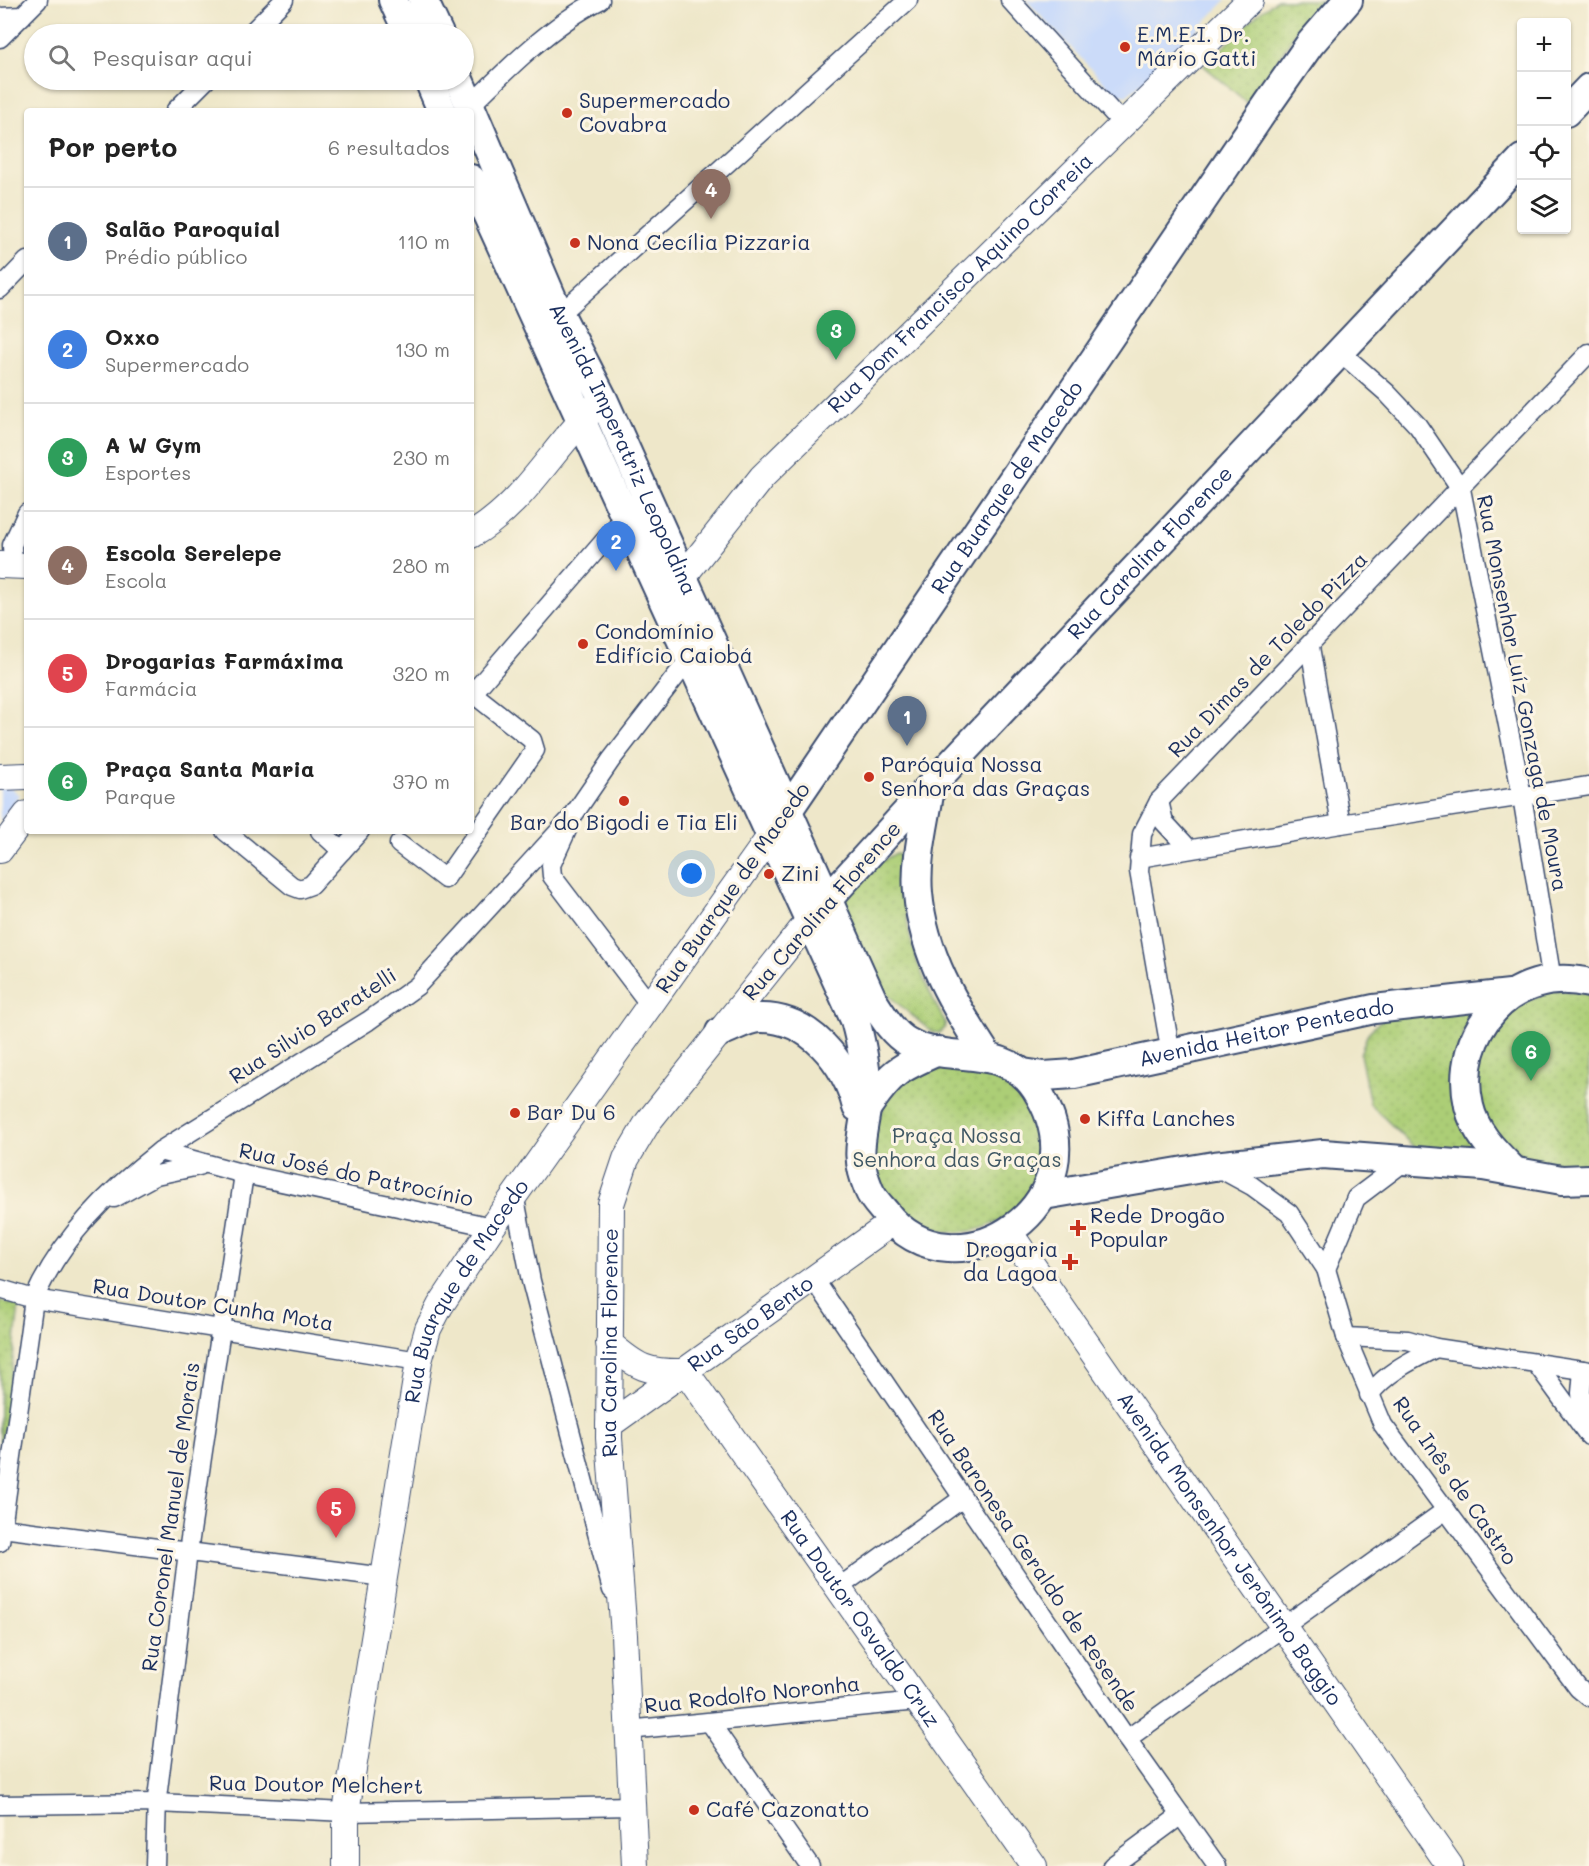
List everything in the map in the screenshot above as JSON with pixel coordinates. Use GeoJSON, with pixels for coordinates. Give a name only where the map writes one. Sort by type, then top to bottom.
{"type":"FeatureCollection","features":[{"type":"Feature","properties":{"kind":"main road"},"geometry":{"type":"LineString","coordinates":[[393,0],[404,24]]}},
{"type":"Feature","properties":{"kind":"main road"},"geometry":{"type":"LineString","coordinates":[[423,0],[434,24]]}},
{"type":"Feature","properties":{"kind":"main road","name":"Rua Dom Francisco Aquino Correia"},"geometry":{"type":"LineString","coordinates":[[664,602],[762,477],[1250,0]]}},
{"type":"Feature","properties":{"kind":"main road","name":"Rua Buarque de Macedo"},"geometry":{"type":"LineString","coordinates":[[346,1866],[346,1812],[419,1361],[428,1329],[440,1306],[514,1194],[779,824],[1274,95],[1310,44],[1348,0]]}},
{"type":"Feature","properties":{"kind":"main road"},"geometry":{"type":"LineString","coordinates":[[1571,107],[1589,88]]}},
{"type":"Feature","properties":{"kind":"main road"},"geometry":{"type":"LineString","coordinates":[[433,90],[441,108]]}},
{"type":"Feature","properties":{"kind":"main road","name":"Avenida Imperatriz Leopoldina"},"geometry":{"type":"LineString","coordinates":[[464,90],[472,108]]}},
{"type":"Feature","properties":{"kind":"main road","name":"Avenida Imperatriz Leopoldina"},"geometry":{"type":"LineString","coordinates":[[474,112],[559,315],[603,399],[683,576],[779,824],[818,910],[862,1047],[864,1117]]}},
{"type":"Feature","properties":{"kind":"main road","name":"Rua Carolina Florence"},"geometry":{"type":"LineString","coordinates":[[635,1866],[624,1635],[609,1425],[610,1204],[626,1159],[648,1122],[818,910],[1517,163]]}},
{"type":"Feature","properties":{"kind":"main road"},"geometry":{"type":"LineString","coordinates":[[475,200],[497,207],[517,218]]}},
{"type":"Feature","properties":{"kind":"main road","name":"Avenida Imperatriz Leopoldina"},"geometry":{"type":"LineString","coordinates":[[475,200],[582,419],[690,658],[779,824]]}},
{"type":"Feature","properties":{"kind":"main road"},"geometry":{"type":"LineString","coordinates":[[474,533],[491,523],[524,493],[582,419],[603,399]]}},
{"type":"Feature","properties":{"kind":"main road"},"geometry":{"type":"LineString","coordinates":[[0,777],[24,776]]}},
{"type":"Feature","properties":{"kind":"main road"},"geometry":{"type":"LineString","coordinates":[[930,788],[919,857],[918,893],[926,935],[940,976],[988,1057]]}},
{"type":"Feature","properties":{"kind":"main road"},"geometry":{"type":"LineString","coordinates":[[0,850],[24,818]]}},
{"type":"Feature","properties":{"kind":"main road","name":"Avenida Imperatriz Leopoldina"},"geometry":{"type":"LineString","coordinates":[[818,910],[890,1026],[908,1042],[938,1051]]}},
{"type":"Feature","properties":{"kind":"main road","name":"Avenida Heitor Penteado"},"geometry":{"type":"LineString","coordinates":[[1023,1073],[1044,1076],[1074,1074],[1374,1009],[1510,994],[1552,981],[1573,980],[1589,984]]}},
{"type":"Feature","properties":{"kind":"main road"},"geometry":{"type":"LineString","coordinates":[[1510,994],[1489,1015],[1476,1035],[1467,1059],[1465,1084],[1469,1108],[1479,1131],[1513,1170]]}},
{"type":"Feature","properties":{"kind":"main road"},"geometry":{"type":"LineString","coordinates":[[720,1032],[759,1018],[789,1023],[821,1042],[843,1069],[864,1117]]}},
{"type":"Feature","properties":{"kind":"main road"},"geometry":{"type":"LineString","coordinates":[[938,1051],[988,1057],[1023,1073],[1037,1090],[1053,1124],[1056,1145],[1054,1167],[1044,1195],[1031,1214],[1009,1232],[972,1246],[932,1243],[911,1235],[893,1222],[870,1192],[861,1167],[859,1141],[864,1117],[887,1079],[904,1066],[938,1051]]}},
{"type":"Feature","properties":{"kind":"main road"},"geometry":{"type":"LineString","coordinates":[[1044,1195],[1214,1166],[1323,1154],[1513,1170],[1562,1180],[1588,1179]]}},
{"type":"Feature","properties":{"kind":"main road","name":"Rua São Bento"},"geometry":{"type":"LineString","coordinates":[[609,1425],[893,1222]]}},
{"type":"Feature","properties":{"kind":"main road","name":"Avenida Monsenhor Jerônimo Baggio"},"geometry":{"type":"LineString","coordinates":[[1009,1232],[1450,1866]]}},
{"type":"Feature","properties":{"kind":"main road"},"geometry":{"type":"LineString","coordinates":[[609,1343],[635,1365],[660,1372],[686,1372]]}},
{"type":"Feature","properties":{"kind":"main road","name":"Rua Doutor Osvaldo Cruz"},"geometry":{"type":"LineString","coordinates":[[686,1372],[1034,1866]]}},
{"type":"Feature","properties":{"kind":"street"},"geometry":{"type":"LineString","coordinates":[[0,38],[38,0]]}},
{"type":"Feature","properties":{"kind":"street"},"geometry":{"type":"LineString","coordinates":[[260,24],[284,0]]}},
{"type":"Feature","properties":{"kind":"street"},"geometry":{"type":"LineString","coordinates":[[471,105],[542,41],[583,9],[600,0]]}},
{"type":"Feature","properties":{"kind":"street"},"geometry":{"type":"LineString","coordinates":[[559,315],[908,0]]}},
{"type":"Feature","properties":{"kind":"street"},"geometry":{"type":"LineString","coordinates":[[1010,0],[1123,124]]}},
{"type":"Feature","properties":{"kind":"street"},"geometry":{"type":"LineString","coordinates":[[0,17],[22,16]]}},
{"type":"Feature","properties":{"kind":"street"},"geometry":{"type":"LineString","coordinates":[[178,108],[196,90]]}},
{"type":"Feature","properties":{"kind":"street"},"geometry":{"type":"LineString","coordinates":[[0,289],[24,264]]}},
{"type":"Feature","properties":{"kind":"street","name":"Rua Monsenhor Luíz Gonzaga de Moura"},"geometry":{"type":"LineString","coordinates":[[1339,351],[1387,393],[1418,426],[1461,489],[1522,796],[1552,981]]}},
{"type":"Feature","properties":{"kind":"street","name":"Rua Dimas de Toledo Pizza"},"geometry":{"type":"LineString","coordinates":[[1171,1054],[1140,884],[1139,858],[1142,834],[1159,801],[1310,647],[1589,353]]}},
{"type":"Feature","properties":{"kind":"street"},"geometry":{"type":"LineString","coordinates":[[399,844],[445,879],[535,750],[532,740],[474,689],[625,516]]}},
{"type":"Feature","properties":{"kind":"street"},"geometry":{"type":"LineString","coordinates":[[13,565],[12,545],[24,519]]}},
{"type":"Feature","properties":{"kind":"street"},"geometry":{"type":"LineString","coordinates":[[1310,647],[1341,824]]}},
{"type":"Feature","properties":{"kind":"street","name":"Rua Silvio Baratelli"},"geometry":{"type":"LineString","coordinates":[[34,1299],[45,1273],[91,1213],[129,1175],[160,1150],[368,1021],[417,986],[572,817],[611,760],[690,658]]}},
{"type":"Feature","properties":{"kind":"street"},"geometry":{"type":"LineString","coordinates":[[1139,858],[1589,786]]}},
{"type":"Feature","properties":{"kind":"street"},"geometry":{"type":"LineString","coordinates":[[1159,801],[1164,822],[1190,849]]}},
{"type":"Feature","properties":{"kind":"street"},"geometry":{"type":"LineString","coordinates":[[572,817],[551,865],[552,876],[650,1005]]}},
{"type":"Feature","properties":{"kind":"street"},"geometry":{"type":"LineString","coordinates":[[229,834],[292,886],[300,889],[311,885],[357,834]]}},
{"type":"Feature","properties":{"kind":"street"},"geometry":{"type":"LineString","coordinates":[[323,834],[342,851]]}},
{"type":"Feature","properties":{"kind":"street","name":"Rua José do Patrocínio"},"geometry":{"type":"LineString","coordinates":[[160,1150],[244,1174],[492,1227]]}},
{"type":"Feature","properties":{"kind":"street"},"geometry":{"type":"LineString","coordinates":[[1326,1269],[1356,1198],[1405,1161]]}},
{"type":"Feature","properties":{"kind":"street","name":"Rua José do Patrocínio"},"geometry":{"type":"LineString","coordinates":[[91,1213],[156,1174],[191,1166],[210,1166]]}},
{"type":"Feature","properties":{"kind":"street","name":"Rua Inês de Castro"},"geometry":{"type":"LineString","coordinates":[[1214,1166],[1252,1186],[1289,1213],[1326,1269],[1346,1337],[1383,1425],[1578,1688],[1589,1697]]}},
{"type":"Feature","properties":{"kind":"street","name":"Rua Coronel Manuel de Morais"},"geometry":{"type":"LineString","coordinates":[[155,1866],[157,1803],[188,1552],[219,1328],[244,1174]]}},
{"type":"Feature","properties":{"kind":"street"},"geometry":{"type":"LineString","coordinates":[[514,1194],[531,1281],[624,1635]]}},
{"type":"Feature","properties":{"kind":"street","name":"Rua Baronesa Geraldo de Resende"},"geometry":{"type":"LineString","coordinates":[[814,1279],[1127,1739],[1217,1866]]}},
{"type":"Feature","properties":{"kind":"street","name":"Rua Doutor Cunha Mota"},"geometry":{"type":"LineString","coordinates":[[0,1289],[34,1299],[419,1361]]}},
{"type":"Feature","properties":{"kind":"street"},"geometry":{"type":"LineString","coordinates":[[34,1299],[1,1535],[188,1552],[384,1577]]}},
{"type":"Feature","properties":{"kind":"street"},"geometry":{"type":"LineString","coordinates":[[1346,1337],[1408,1340],[1436,1348],[1586,1370],[1581,1393],[1587,1433]]}},
{"type":"Feature","properties":{"kind":"street"},"geometry":{"type":"LineString","coordinates":[[1369,1395],[1380,1381],[1402,1365],[1436,1348]]}},
{"type":"Feature","properties":{"kind":"street"},"geometry":{"type":"LineString","coordinates":[[1536,1363],[1587,1433]]}},
{"type":"Feature","properties":{"kind":"street"},"geometry":{"type":"LineString","coordinates":[[838,1588],[963,1498]]}},
{"type":"Feature","properties":{"kind":"street"},"geometry":{"type":"LineString","coordinates":[[1127,1739],[1446,1510]]}},
{"type":"Feature","properties":{"kind":"street","name":"Rua Rodolfo Noronha"},"geometry":{"type":"LineString","coordinates":[[628,1730],[711,1724],[917,1701]]}},
{"type":"Feature","properties":{"kind":"street"},"geometry":{"type":"LineString","coordinates":[[711,1724],[810,1866]]}},
{"type":"Feature","properties":{"kind":"street","name":"Rua Doutor Melchert"},"geometry":{"type":"LineString","coordinates":[[0,1805],[157,1803],[346,1812],[631,1806]]}},
{"type":"Feature","properties":{"kind":"street"},"geometry":{"type":"LineString","coordinates":[[1112,1866],[1181,1815]]}},
{"type":"Feature","properties":{"kind":"shaded area","name":"E.M.E.I. Dr. Mário Gatti"},"geometry":{"type":"Polygon","coordinates":[[[1026,0],[1226,0],[1161,67],[1126,96],[1112,91],[1026,0]]]}},
{"type":"Feature","properties":{"kind":"shaded area"},"geometry":{"type":"Polygon","coordinates":[[[9,786],[19,795],[0,821],[0,787],[9,786]]]}},
{"type":"Feature","properties":{"kind":"green space"},"geometry":{"type":"Polygon","coordinates":[[[1277,0],[1322,0],[1298,28],[1250,105],[1204,66],[1261,11],[1277,0]]]}},
{"type":"Feature","properties":{"kind":"green space"},"geometry":{"type":"Polygon","coordinates":[[[896,853],[904,856],[905,861],[906,912],[915,955],[931,996],[945,1022],[945,1028],[940,1033],[932,1032],[889,996],[873,973],[840,904],[878,863],[896,853]]]}},
{"type":"Feature","properties":{"kind":"green space"},"geometry":{"type":"Polygon","coordinates":[[[1554,989],[1589,994],[1589,1166],[1586,1168],[1527,1164],[1502,1148],[1472,1096],[1481,1037],[1499,1013],[1554,989]]]}},
{"type":"Feature","properties":{"kind":"green space"},"geometry":{"type":"Polygon","coordinates":[[[1479,1006],[1463,1033],[1486,1157],[1414,1147],[1370,1104],[1360,1054],[1368,1033],[1385,1016],[1479,1006]]]}},
{"type":"Feature","properties":{"kind":"green space","name":"Praça Nossa Senhora das Graças"},"geometry":{"type":"Polygon","coordinates":[[[957,1064],[973,1065],[989,1070],[1017,1088],[1035,1116],[1040,1132],[1040,1164],[1035,1180],[1017,1208],[989,1226],[973,1231],[957,1232],[941,1231],[925,1226],[897,1208],[879,1180],[874,1164],[873,1148],[874,1132],[879,1116],[897,1088],[925,1070],[941,1065],[957,1064]]]}},
{"type":"Feature","properties":{"kind":"green space"},"geometry":{"type":"Polygon","coordinates":[[[0,1301],[19,1306],[0,1472],[0,1301]]]}},
{"type":"Feature","properties":{"kind":"place","name":"E.M.E.I. Dr. Mário Gatti"},"geometry":{"type":"Point","coordinates":[1125,47]}},
{"type":"Feature","properties":{"kind":"place","name":"Supermercado Covabra"},"geometry":{"type":"Point","coordinates":[567,113]}},
{"type":"Feature","properties":{"kind":"place","name":"Escola Serelepe"},"geometry":{"type":"Point","coordinates":[711,219]}},
{"type":"Feature","properties":{"kind":"place","name":"Nona Cecília Pizzaria"},"geometry":{"type":"Point","coordinates":[575,243]}},
{"type":"Feature","properties":{"kind":"place","name":"A W Gym"},"geometry":{"type":"Point","coordinates":[836,360]}},
{"type":"Feature","properties":{"kind":"place","name":"Oxxo"},"geometry":{"type":"Point","coordinates":[616,571]}},
{"type":"Feature","properties":{"kind":"place","name":"Condomínio Edifício Caiobá"},"geometry":{"type":"Point","coordinates":[583,644]}},
{"type":"Feature","properties":{"kind":"place","name":"Salão Paroquial"},"geometry":{"type":"Point","coordinates":[907,746]}},
{"type":"Feature","properties":{"kind":"place","name":"Paróquia Nossa Senhora das Graças"},"geometry":{"type":"Point","coordinates":[869,777]}},
{"type":"Feature","properties":{"kind":"place","name":"Bar do Bigodi e Tia Eli"},"geometry":{"type":"Point","coordinates":[624,801]}},
{"type":"Feature","properties":{"kind":"place","name":"Zini"},"geometry":{"type":"Point","coordinates":[769,874]}},
{"type":"Feature","properties":{"kind":"place","name":"Praça Santa Maria"},"geometry":{"type":"Point","coordinates":[1531,1081]}},
{"type":"Feature","properties":{"kind":"place","name":"Bar Du 6"},"geometry":{"type":"Point","coordinates":[515,1113]}},
{"type":"Feature","properties":{"kind":"place","name":"Kiffa Lanches"},"geometry":{"type":"Point","coordinates":[1085,1119]}},
{"type":"Feature","properties":{"kind":"place","name":"Rede Drogão Popular"},"geometry":{"type":"Point","coordinates":[1078,1228]}},
{"type":"Feature","properties":{"kind":"place","name":"Drogaria da Lagoa"},"geometry":{"type":"Point","coordinates":[1070,1262]}},
{"type":"Feature","properties":{"kind":"place","name":"Drogarias Farmáxima"},"geometry":{"type":"Point","coordinates":[336,1538]}},
{"type":"Feature","properties":{"kind":"place","name":"Café Cazonatto"},"geometry":{"type":"Point","coordinates":[694,1810]}}]}
